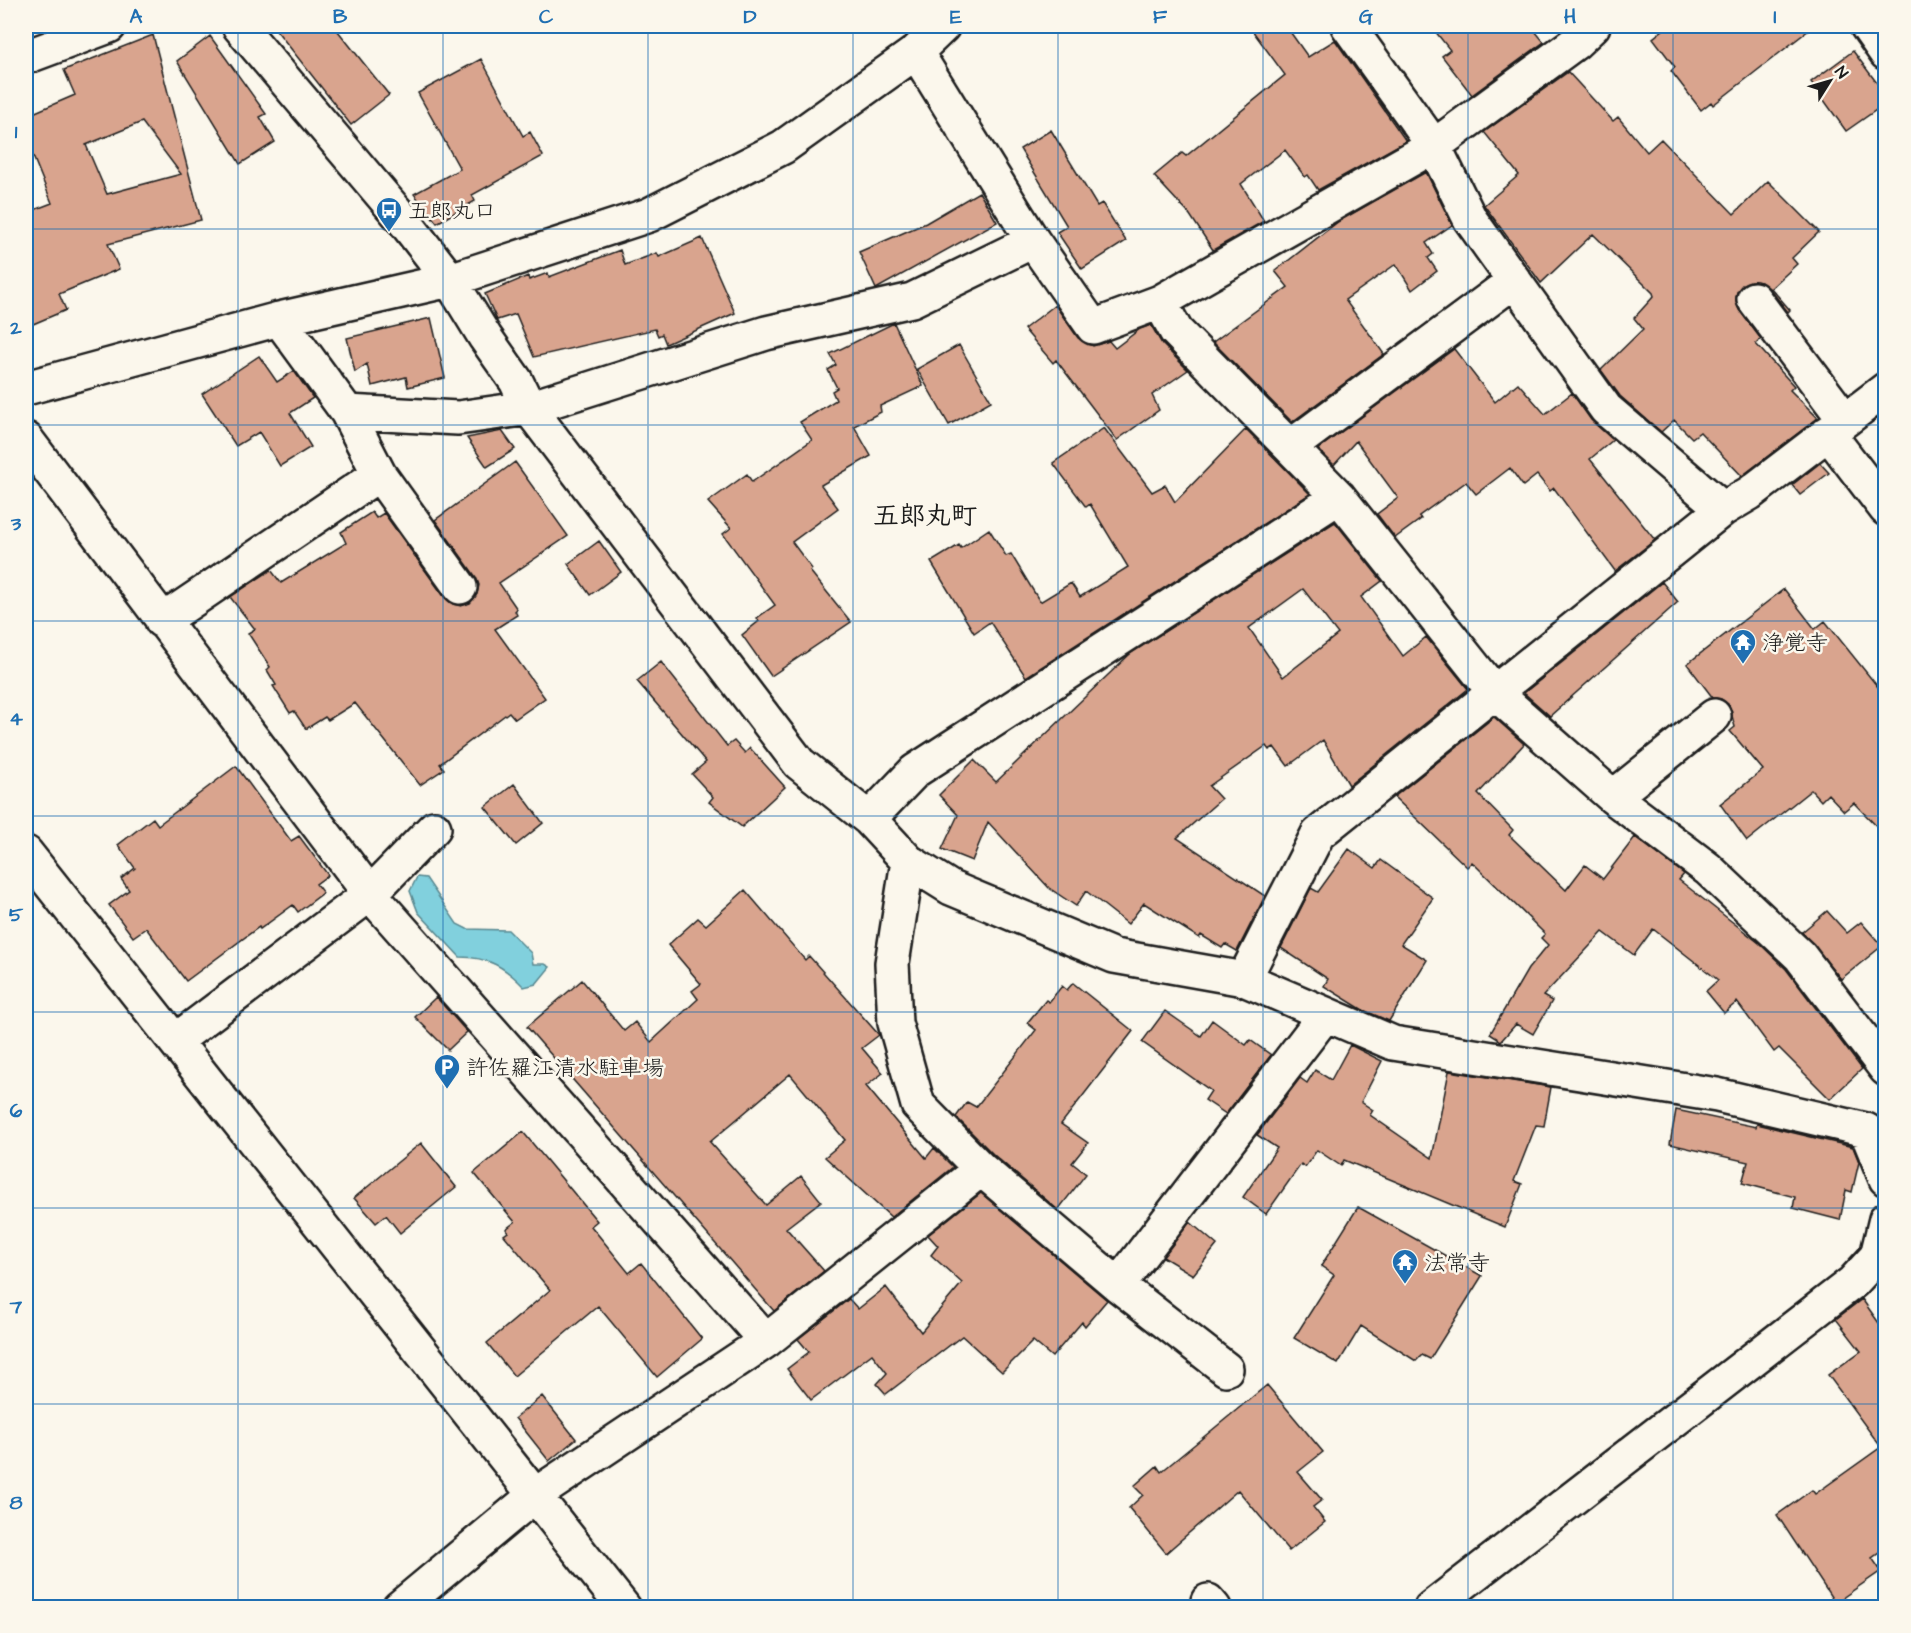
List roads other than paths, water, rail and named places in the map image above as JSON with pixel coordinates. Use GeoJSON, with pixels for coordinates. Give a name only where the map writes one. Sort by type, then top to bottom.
{"type":"FeatureCollection","features":[{"type":"Feature","properties":{"kind":"street"},"geometry":{"type":"LineString","coordinates":[[26,57],[109,26]]}},
{"type":"Feature","properties":{"kind":"street"},"geometry":{"type":"LineString","coordinates":[[239,26],[405,222],[450,280],[485,337],[516,381],[529,408],[800,763],[869,819],[908,861],[951,888],[1114,956],[1244,980],[1393,1043],[1717,1095],[1876,1138],[1886,1179]]}},
{"type":"Feature","properties":{"kind":"street"},"geometry":{"type":"LineString","coordinates":[[26,388],[279,319],[450,280],[649,215],[783,147],[916,52],[943,26]]}},
{"type":"Feature","properties":{"kind":"street"},"geometry":{"type":"LineString","coordinates":[[1348,26],[1434,146],[1470,219],[1606,409],[1723,509]]}},
{"type":"Feature","properties":{"kind":"street"},"geometry":{"type":"LineString","coordinates":[[916,52],[1033,241],[1093,327],[1160,302],[1434,146],[1575,43],[1593,26]]}},
{"type":"Feature","properties":{"kind":"street"},"geometry":{"type":"LineString","coordinates":[[347,412],[458,418],[529,408],[766,333],[912,300],[1033,241]]}},
{"type":"Feature","properties":{"kind":"street"},"geometry":{"type":"LineString","coordinates":[[1290,447],[1514,281]]}},
{"type":"Feature","properties":{"kind":"street"},"geometry":{"type":"LineString","coordinates":[[1754,299],[1886,509]]}},
{"type":"Feature","properties":{"kind":"street"},"geometry":{"type":"LineString","coordinates":[[1160,302],[1176,331],[1339,497],[1495,693],[1613,797],[1708,869],[1800,956],[1886,1069]]}},
{"type":"Feature","properties":{"kind":"street"},"geometry":{"type":"LineString","coordinates":[[279,319],[347,412],[379,474],[460,587]]}},
{"type":"Feature","properties":{"kind":"street"},"geometry":{"type":"LineString","coordinates":[[1244,980],[1318,834],[1723,509],[1750,493],[1886,389]]}},
{"type":"Feature","properties":{"kind":"street"},"geometry":{"type":"LineString","coordinates":[[26,439],[370,894],[766,1341]]}},
{"type":"Feature","properties":{"kind":"street"},"geometry":{"type":"LineString","coordinates":[[162,621],[379,474]]}},
{"type":"Feature","properties":{"kind":"street"},"geometry":{"type":"LineString","coordinates":[[869,819],[915,771],[1339,497]]}},
{"type":"Feature","properties":{"kind":"street"},"geometry":{"type":"LineString","coordinates":[[1613,797],[1714,716]]}},
{"type":"Feature","properties":{"kind":"street"},"geometry":{"type":"LineString","coordinates":[[175,1041],[370,894],[434,828]]}},
{"type":"Feature","properties":{"kind":"street"},"geometry":{"type":"LineString","coordinates":[[26,853],[624,1608]]}},
{"type":"Feature","properties":{"kind":"street"},"geometry":{"type":"LineString","coordinates":[[908,861],[892,963],[895,1023],[918,1105],[981,1169],[1118,1286],[1226,1369]]}},
{"type":"Feature","properties":{"kind":"street"},"geometry":{"type":"LineString","coordinates":[[1118,1286],[1325,1015]]}},
{"type":"Feature","properties":{"kind":"street"},"geometry":{"type":"LineString","coordinates":[[399,1608],[535,1495],[766,1341],[981,1169]]}},
{"type":"Feature","properties":{"kind":"street"},"geometry":{"type":"LineString","coordinates":[[1431,1608],[1853,1282],[1877,1256],[1886,1220]]}},
{"type":"Feature","properties":{"kind":"water"},"geometry":{"type":"Polygon","coordinates":[[[417,877],[426,878],[457,924],[467,929],[508,930],[531,953],[533,964],[545,964],[550,967],[536,984],[524,987],[495,964],[470,957],[460,957],[418,912],[410,891],[417,877]]]}},
{"type":"Feature","properties":{"kind":"place","name":"五郎丸口"},"geometry":{"type":"Point","coordinates":[389,233]}},
{"type":"Feature","properties":{"kind":"place","name":"浄覚寺"},"geometry":{"type":"Point","coordinates":[1743,665]}},
{"type":"Feature","properties":{"kind":"place","name":"許佐羅江清水駐車場"},"geometry":{"type":"Point","coordinates":[447,1090]}},
{"type":"Feature","properties":{"kind":"place","name":"法常寺"},"geometry":{"type":"Point","coordinates":[1405,1285]}},
{"type":"Feature","properties":{"kind":"district","name":"五郎丸町"},"geometry":{"type":"Point","coordinates":[925,515]}}]}
